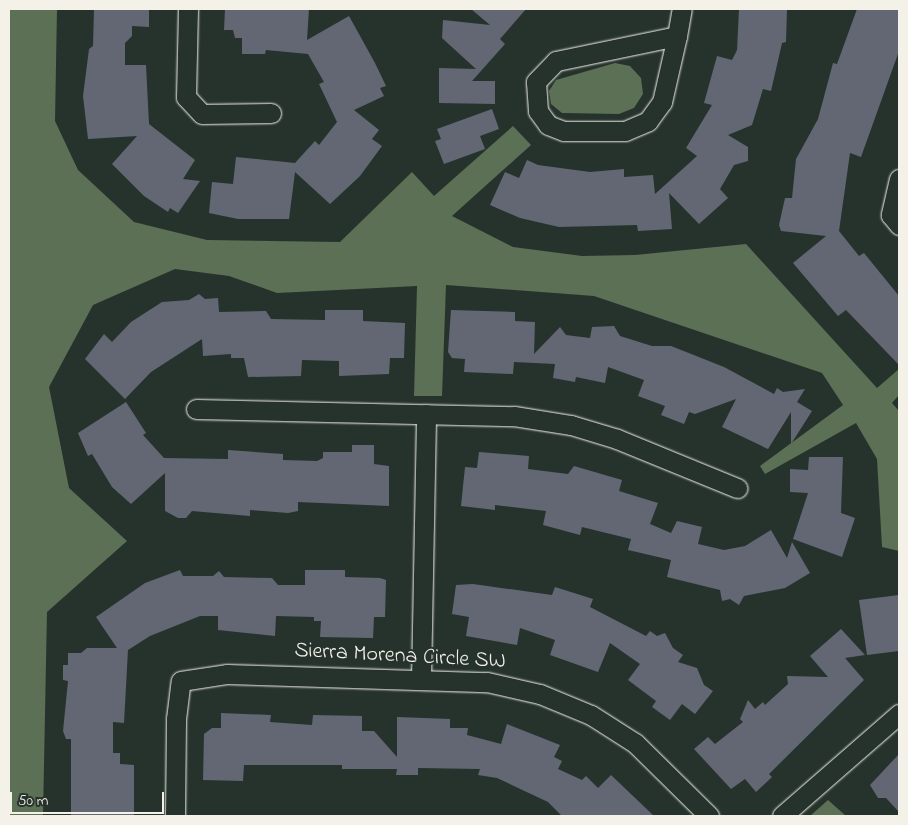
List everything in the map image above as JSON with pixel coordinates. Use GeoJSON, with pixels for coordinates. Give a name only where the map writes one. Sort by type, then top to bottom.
{"type":"FeatureCollection","features":[{"type":"Feature","properties":{"kind":"street"},"geometry":{"type":"LineString","coordinates":[[188,9],[186,97],[202,114],[271,113]]}},
{"type":"Feature","properties":{"kind":"street"},"geometry":{"type":"LineString","coordinates":[[677,36],[556,61],[536,82],[538,112],[548,124],[564,132],[625,131],[641,126],[662,102],[677,36],[682,9]]}},
{"type":"Feature","properties":{"kind":"street"},"geometry":{"type":"LineString","coordinates":[[899,179],[891,215],[899,225]]}},
{"type":"Feature","properties":{"kind":"street"},"geometry":{"type":"LineString","coordinates":[[196,409],[514,416],[571,425],[656,451],[737,488]]}},
{"type":"Feature","properties":{"kind":"street"},"geometry":{"type":"LineString","coordinates":[[421,678],[426,414]]}},
{"type":"Feature","properties":{"kind":"street","name":"Sierra Morena Circle SW"},"geometry":{"type":"LineString","coordinates":[[175,816],[176,719],[181,681],[227,674],[421,678],[514,686],[591,715],[653,759],[708,816]]}},
{"type":"Feature","properties":{"kind":"street"},"geometry":{"type":"LineString","coordinates":[[782,816],[899,714]]}},
{"type":"Feature","properties":{"kind":"green space"},"geometry":{"type":"Polygon","coordinates":[[[9,9],[57,9],[55,121],[78,170],[134,222],[207,240],[340,242],[412,172],[434,196],[513,126],[531,145],[452,216],[513,247],[582,256],[635,255],[746,244],[877,388],[899,369],[899,395],[892,403],[899,411],[899,551],[882,547],[877,459],[856,423],[765,474],[760,466],[843,405],[822,373],[594,296],[446,285],[442,396],[414,396],[417,286],[277,293],[229,276],[175,269],[93,305],[49,387],[69,488],[127,541],[47,612],[43,816],[9,816],[9,9]]]}},
{"type":"Feature","properties":{"kind":"green space"},"geometry":{"type":"Polygon","coordinates":[[[615,63],[630,66],[641,78],[643,94],[634,108],[619,114],[562,113],[551,104],[549,91],[556,80],[615,63]]]}},
{"type":"Feature","properties":{"kind":"green space"},"geometry":{"type":"Polygon","coordinates":[[[828,800],[846,816],[810,816],[828,800]]]}},
{"type":"Feature","properties":{"kind":"building"},"geometry":{"type":"Polygon","coordinates":[[[94,9],[149,9],[149,27],[132,26],[132,36],[125,43],[125,65],[146,65],[149,124],[195,160],[183,179],[200,181],[178,213],[170,208],[168,212],[144,196],[112,164],[137,136],[88,139],[83,96],[89,49],[93,46],[94,9]]]}},
{"type":"Feature","properties":{"kind":"building"},"geometry":{"type":"Polygon","coordinates":[[[225,9],[309,9],[307,40],[349,16],[375,63],[386,86],[380,88],[384,96],[354,110],[379,130],[372,139],[382,146],[360,176],[330,204],[295,172],[289,219],[238,219],[209,213],[212,182],[233,184],[236,157],[295,163],[315,141],[319,145],[337,122],[319,84],[324,82],[308,54],[266,50],[265,54],[242,54],[242,38],[235,38],[233,30],[224,30],[225,9]]]}},
{"type":"Feature","properties":{"kind":"building"},"geometry":{"type":"Polygon","coordinates":[[[471,9],[526,9],[500,39],[505,44],[472,81],[495,81],[495,104],[439,103],[439,68],[476,69],[442,38],[443,20],[490,25],[471,9]]]}},
{"type":"Feature","properties":{"kind":"building"},"geometry":{"type":"Polygon","coordinates":[[[739,9],[787,9],[786,42],[782,43],[771,91],[763,89],[752,125],[728,135],[748,147],[748,161],[734,165],[720,189],[728,198],[699,224],[669,193],[672,229],[638,231],[637,225],[559,227],[520,218],[490,205],[505,172],[519,178],[527,160],[538,165],[590,172],[624,169],[624,177],[653,175],[655,194],[697,156],[686,148],[712,105],[704,103],[717,56],[732,60],[737,50],[739,9]]]}},
{"type":"Feature","properties":{"kind":"building"},"geometry":{"type":"Polygon","coordinates":[[[857,9],[899,9],[899,51],[861,157],[850,153],[839,231],[859,256],[864,253],[899,296],[899,365],[846,310],[838,316],[793,263],[826,236],[781,231],[779,225],[785,198],[792,198],[796,159],[818,119],[833,63],[837,64],[857,9]]]}},
{"type":"Feature","properties":{"kind":"building"},"geometry":{"type":"Polygon","coordinates":[[[492,109],[499,129],[480,136],[485,149],[444,164],[435,141],[441,139],[437,129],[492,109]]]}},
{"type":"Feature","properties":{"kind":"building"},"geometry":{"type":"Polygon","coordinates":[[[199,294],[205,299],[218,298],[219,312],[266,311],[271,319],[325,320],[325,310],[363,310],[363,321],[405,323],[404,358],[390,358],[389,374],[339,376],[339,361],[302,360],[301,376],[248,377],[244,358],[231,358],[231,354],[203,356],[202,339],[151,372],[125,399],[85,359],[104,334],[112,342],[131,322],[162,302],[189,300],[199,294]]]}},
{"type":"Feature","properties":{"kind":"building"},"geometry":{"type":"Polygon","coordinates":[[[451,310],[515,312],[515,321],[535,322],[534,354],[560,327],[566,335],[590,338],[592,327],[614,326],[620,336],[652,346],[671,346],[724,367],[774,394],[777,388],[783,392],[805,389],[797,402],[812,411],[791,444],[791,412],[768,449],[722,427],[736,399],[695,414],[689,412],[684,424],[661,415],[665,406],[638,396],[644,380],[608,367],[605,383],[576,377],[575,382],[553,378],[555,364],[514,362],[513,374],[464,372],[465,359],[452,358],[448,352],[451,310]]]}},
{"type":"Feature","properties":{"kind":"building"},"geometry":{"type":"Polygon","coordinates":[[[126,402],[146,433],[143,435],[164,458],[228,459],[228,450],[283,454],[283,460],[317,461],[323,458],[323,452],[352,452],[352,445],[374,445],[374,464],[389,466],[389,506],[298,502],[298,511],[288,513],[250,510],[250,516],[192,511],[186,518],[178,518],[165,511],[165,473],[131,504],[112,487],[92,454],[88,456],[78,433],[126,402]]]}},
{"type":"Feature","properties":{"kind":"building"},"geometry":{"type":"Polygon","coordinates":[[[479,452],[529,456],[528,469],[568,474],[574,466],[622,480],[619,491],[658,503],[650,524],[671,533],[677,521],[702,527],[698,544],[724,550],[745,546],[771,530],[787,558],[792,542],[810,573],[785,588],[744,596],[739,605],[730,599],[722,601],[720,590],[667,577],[671,560],[628,550],[631,539],[582,527],[580,535],[543,525],[546,511],[495,505],[495,510],[461,506],[465,467],[477,468],[479,452]]]}},
{"type":"Feature","properties":{"kind":"building"},"geometry":{"type":"Polygon","coordinates":[[[809,457],[843,457],[841,513],[855,518],[842,557],[793,539],[808,493],[790,492],[790,469],[808,470],[809,457]]]}},
{"type":"Feature","properties":{"kind":"building"},"geometry":{"type":"Polygon","coordinates":[[[180,570],[183,576],[213,576],[219,571],[224,577],[272,578],[278,585],[305,585],[305,570],[345,570],[345,577],[380,578],[386,580],[385,617],[374,617],[373,638],[320,637],[321,621],[314,621],[314,617],[276,616],[275,636],[218,630],[218,616],[200,616],[150,636],[128,650],[124,723],[113,722],[113,753],[120,753],[120,764],[134,765],[134,816],[71,816],[71,739],[66,739],[63,731],[68,681],[63,680],[63,665],[68,665],[68,653],[81,653],[87,648],[117,648],[96,617],[145,583],[180,570]]]}},
{"type":"Feature","properties":{"kind":"building"},"geometry":{"type":"Polygon","coordinates":[[[473,584],[552,595],[555,587],[593,599],[590,607],[646,636],[650,631],[657,636],[665,633],[673,648],[683,655],[678,662],[697,668],[704,685],[713,691],[695,714],[682,704],[670,720],[652,707],[656,701],[628,680],[640,664],[610,643],[598,672],[550,655],[555,640],[520,628],[517,645],[466,636],[469,617],[452,614],[456,585],[473,584]]]}},
{"type":"Feature","properties":{"kind":"building"},"geometry":{"type":"Polygon","coordinates":[[[899,595],[899,651],[867,655],[859,600],[899,595]]]}},
{"type":"Feature","properties":{"kind":"building"},"geometry":{"type":"Polygon","coordinates":[[[841,629],[865,655],[845,658],[864,680],[769,774],[772,777],[756,792],[745,779],[731,789],[694,749],[708,737],[715,744],[743,722],[740,719],[748,700],[755,709],[763,702],[765,705],[788,684],[787,676],[828,677],[810,656],[841,629]]]}},
{"type":"Feature","properties":{"kind":"building"},"geometry":{"type":"Polygon","coordinates":[[[221,713],[271,715],[270,722],[312,725],[313,715],[362,716],[362,731],[374,731],[397,757],[397,717],[450,719],[450,728],[468,728],[467,735],[501,744],[507,724],[560,745],[554,757],[562,761],[558,769],[582,780],[586,776],[598,788],[611,775],[654,816],[562,816],[548,802],[497,778],[478,775],[480,769],[418,768],[418,775],[396,775],[397,769],[342,769],[342,765],[244,765],[243,781],[203,780],[204,734],[212,728],[221,728],[221,713]]]}},
{"type":"Feature","properties":{"kind":"building"},"geometry":{"type":"Polygon","coordinates":[[[899,754],[899,812],[886,798],[878,798],[870,785],[899,754]]]}}]}
